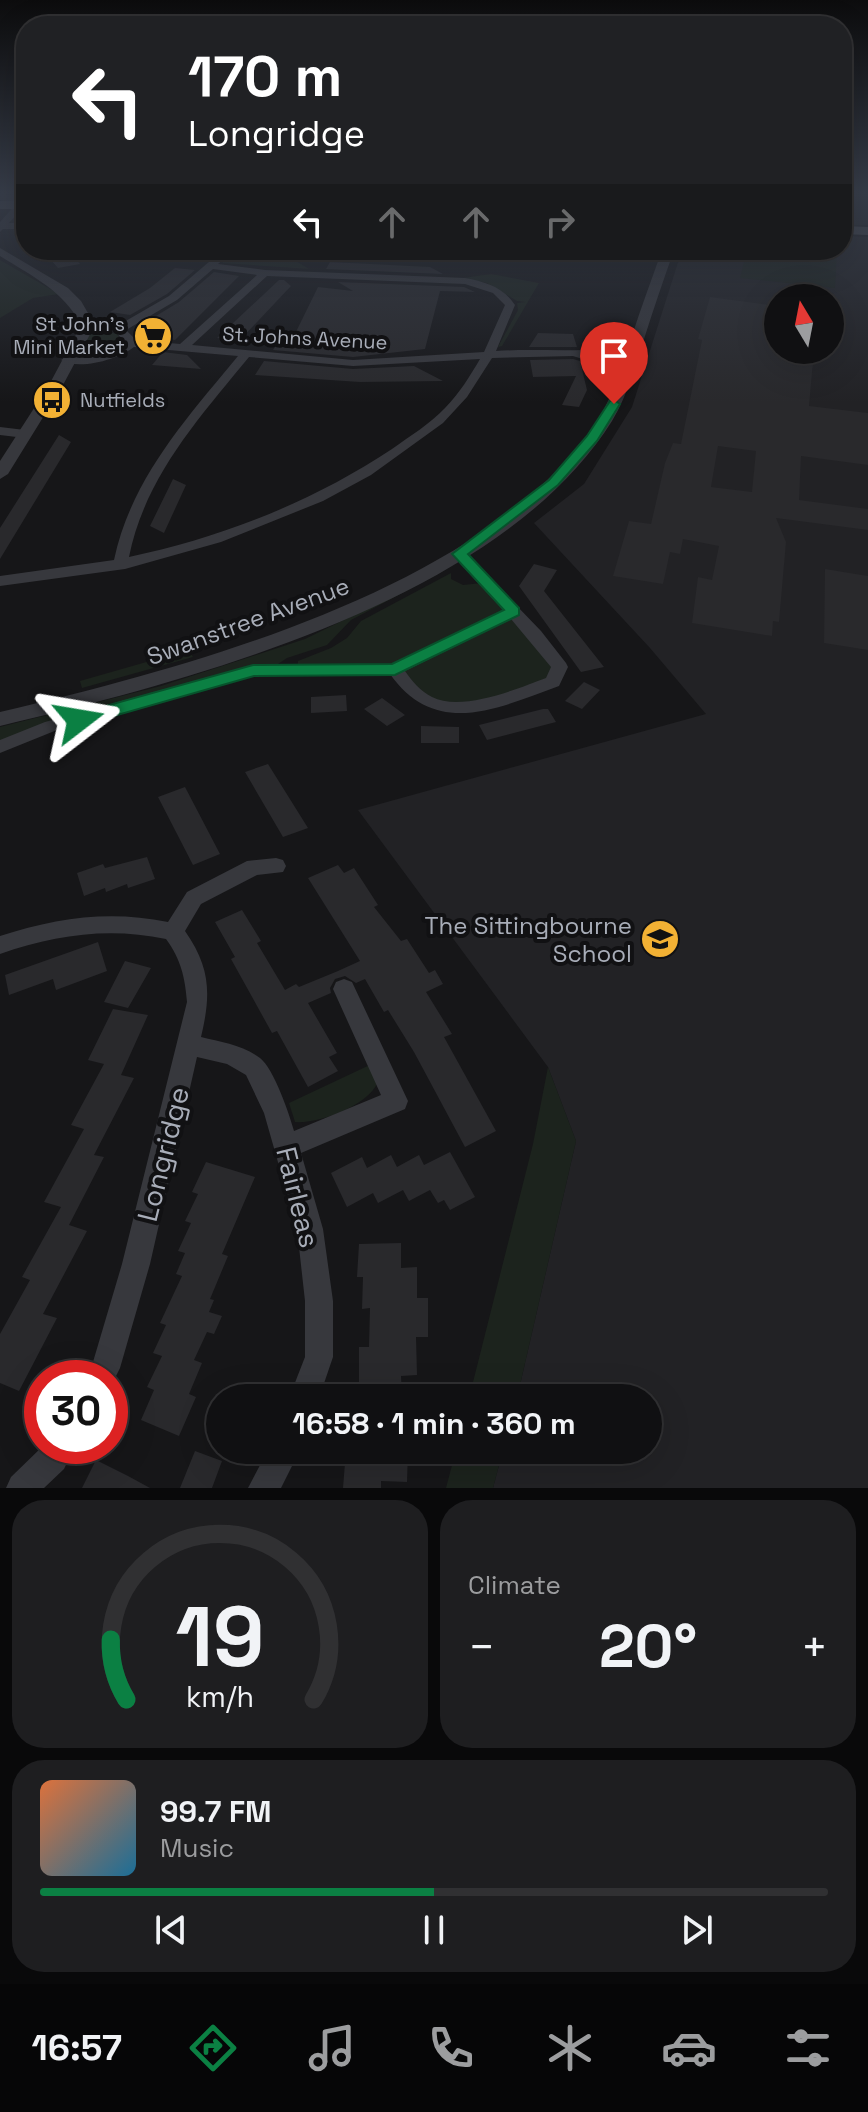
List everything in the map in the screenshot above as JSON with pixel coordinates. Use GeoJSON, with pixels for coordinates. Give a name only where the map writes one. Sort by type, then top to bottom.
{"type":"FeatureCollection","features":[{"type":"Feature","properties":{"kind":"street"},"geometry":{"type":"LineString","coordinates":[[18,262],[64,291],[77,304],[88,325]]}},
{"type":"Feature","properties":{"kind":"street"},"geometry":{"type":"LineString","coordinates":[[119,329],[173,298],[216,262]]}},
{"type":"Feature","properties":{"kind":"street","name":"Swanstree Avenue"},"geometry":{"type":"LineString","coordinates":[[0,719],[159,681],[289,637],[345,614],[459,554],[525,507],[566,470],[603,424],[627,370],[664,262]]}},
{"type":"Feature","properties":{"kind":"street"},"geometry":{"type":"LineString","coordinates":[[0,581],[120,566],[179,550],[276,516],[366,473],[433,426],[453,408],[487,355],[510,305],[506,297],[482,284],[265,273],[212,266]]}},
{"type":"Feature","properties":{"kind":"street"},"geometry":{"type":"LineString","coordinates":[[182,348],[265,273]]}},
{"type":"Feature","properties":{"kind":"street"},"geometry":{"type":"LineString","coordinates":[[88,325],[119,329],[132,343]]}},
{"type":"Feature","properties":{"kind":"street"},"geometry":{"type":"LineString","coordinates":[[0,474],[56,385],[88,325]]}},
{"type":"Feature","properties":{"kind":"street","name":"St. Johns Avenue"},"geometry":{"type":"LineString","coordinates":[[67,360],[103,356],[127,348],[132,343],[353,363],[609,349],[634,351]]}},
{"type":"Feature","properties":{"kind":"street","name":"St. Johns Avenue"},"geometry":{"type":"LineString","coordinates":[[572,353],[627,370]]}},
{"type":"Feature","properties":{"kind":"street"},"geometry":{"type":"LineString","coordinates":[[120,566],[124,538],[144,489],[166,455],[245,354]]}},
{"type":"Feature","properties":{"kind":"street"},"geometry":{"type":"LineString","coordinates":[[0,431],[25,434]]}},
{"type":"Feature","properties":{"kind":"street"},"geometry":{"type":"LineString","coordinates":[[395,669],[410,690],[435,705],[473,705],[553,682],[560,667],[459,554]]}},
{"type":"Feature","properties":{"kind":"street"},"geometry":{"type":"LineString","coordinates":[[0,747],[51,726],[253,670],[395,669],[514,612]]}},
{"type":"Feature","properties":{"kind":"street"},"geometry":{"type":"LineString","coordinates":[[0,945],[84,923],[147,925],[173,932],[194,898],[254,867],[276,866]]}},
{"type":"Feature","properties":{"kind":"street","name":"Longridge"},"geometry":{"type":"LineString","coordinates":[[108,1360],[136,1264],[191,1045],[198,1002],[197,979],[189,951],[173,932]]}},
{"type":"Feature","properties":{"kind":"street"},"geometry":{"type":"LineString","coordinates":[[285,1147],[396,1101],[344,989]]}},
{"type":"Feature","properties":{"kind":"street","name":"Fairleas"},"geometry":{"type":"LineString","coordinates":[[191,1045],[232,1055],[254,1067],[276,1111],[310,1229],[319,1301],[319,1357],[309,1384]]}},
{"type":"Feature","properties":{"kind":"street"},"geometry":{"type":"LineString","coordinates":[[22,1488],[47,1464]]}},
{"type":"Feature","properties":{"kind":"street"},"geometry":{"type":"LineString","coordinates":[[264,1488],[277,1464]]}},
{"type":"Feature","properties":{"kind":"shaded area"},"geometry":{"type":"Polygon","coordinates":[[[0,262],[59,294],[33,298],[0,318],[0,262]]]}},
{"type":"Feature","properties":{"kind":"shaded area"},"geometry":{"type":"Polygon","coordinates":[[[298,262],[309,269],[223,263],[298,262]]]}},
{"type":"Feature","properties":{"kind":"shaded area","name":"The Sittingbourne School"},"geometry":{"type":"Polygon","coordinates":[[[678,262],[868,262],[868,1488],[493,1488],[499,1464],[662,1464],[662,1384],[520,1384],[576,1141],[548,1067],[358,810],[706,714],[650,648],[534,523],[584,484],[632,407],[678,262]]]}},
{"type":"Feature","properties":{"kind":"shaded area"},"geometry":{"type":"Polygon","coordinates":[[[744,262],[836,262],[835,284],[797,284],[740,278],[744,262]]]}},
{"type":"Feature","properties":{"kind":"shaded area"},"geometry":{"type":"Polygon","coordinates":[[[491,274],[539,283],[502,346],[498,347],[518,310],[517,303],[526,302],[517,301],[487,283],[463,278],[491,274]]]}},
{"type":"Feature","properties":{"kind":"shaded area"},"geometry":{"type":"Polygon","coordinates":[[[95,329],[117,334],[121,341],[106,353],[80,356],[91,331],[95,329]]]}},
{"type":"Feature","properties":{"kind":"shaded area"},"geometry":{"type":"Polygon","coordinates":[[[444,571],[351,620],[327,645],[287,658],[275,666],[54,720],[0,741],[0,727],[161,686],[305,639],[444,571]]]}},
{"type":"Feature","properties":{"kind":"shaded area"},"geometry":{"type":"Polygon","coordinates":[[[451,573],[451,579],[463,585],[482,583],[560,667],[553,682],[473,705],[435,705],[396,665],[298,664],[298,661],[347,638],[361,621],[451,573]]]}},
{"type":"Feature","properties":{"kind":"shaded area"},"geometry":{"type":"Polygon","coordinates":[[[181,638],[193,657],[82,688],[80,681],[164,657],[179,646],[181,638]]]}},
{"type":"Feature","properties":{"kind":"shaded area"},"geometry":{"type":"Polygon","coordinates":[[[374,1063],[379,1078],[375,1087],[357,1104],[318,1120],[295,1122],[289,1103],[374,1063]]]}},
{"type":"Feature","properties":{"kind":"shaded area"},"geometry":{"type":"Polygon","coordinates":[[[548,1067],[576,1141],[520,1384],[473,1384],[533,1144],[548,1067]]]}},
{"type":"Feature","properties":{"kind":"shaded area"},"geometry":{"type":"Polygon","coordinates":[[[452,1464],[499,1464],[493,1488],[446,1488],[452,1464]]]}},
{"type":"Feature","properties":{"kind":"building"},"geometry":{"type":"Polygon","coordinates":[[[53,262],[80,264],[58,268],[53,262]]]}},
{"type":"Feature","properties":{"kind":"building"},"geometry":{"type":"Polygon","coordinates":[[[330,262],[339,262],[430,267],[443,274],[326,269],[330,262]]]}},
{"type":"Feature","properties":{"kind":"building"},"geometry":{"type":"Polygon","coordinates":[[[175,268],[195,270],[167,294],[130,315],[110,312],[150,288],[175,268]]]}},
{"type":"Feature","properties":{"kind":"building"},"geometry":{"type":"Polygon","coordinates":[[[214,272],[239,276],[175,340],[141,336],[159,320],[151,319],[179,302],[214,272]]]}},
{"type":"Feature","properties":{"kind":"building"},"geometry":{"type":"Polygon","coordinates":[[[279,280],[291,286],[239,341],[217,338],[279,280]]]}},
{"type":"Feature","properties":{"kind":"building"},"geometry":{"type":"Polygon","coordinates":[[[338,282],[464,287],[475,292],[440,291],[425,349],[353,357],[273,350],[279,341],[291,342],[318,287],[353,291],[338,282]]]}},
{"type":"Feature","properties":{"kind":"building"},"geometry":{"type":"Polygon","coordinates":[[[710,297],[764,304],[764,364],[813,364],[809,406],[868,413],[868,465],[801,456],[799,500],[868,509],[868,530],[776,518],[786,542],[779,622],[773,621],[772,636],[692,623],[698,577],[712,580],[719,546],[683,539],[680,554],[670,552],[663,584],[613,576],[629,521],[651,524],[665,463],[673,443],[681,444],[702,340],[698,339],[710,297]],[[718,446],[711,487],[752,492],[756,451],[718,446]]]}},
{"type":"Feature","properties":{"kind":"building"},"geometry":{"type":"Polygon","coordinates":[[[538,333],[573,334],[577,347],[529,347],[538,333]]]}},
{"type":"Feature","properties":{"kind":"building"},"geometry":{"type":"Polygon","coordinates":[[[163,352],[187,355],[201,369],[152,365],[163,352]]]}},
{"type":"Feature","properties":{"kind":"building"},"geometry":{"type":"Polygon","coordinates":[[[530,360],[580,361],[587,390],[579,407],[562,405],[576,376],[533,377],[530,360]]]}},
{"type":"Feature","properties":{"kind":"building"},"geometry":{"type":"Polygon","coordinates":[[[264,361],[353,369],[414,366],[443,381],[360,382],[255,375],[264,361]]]}},
{"type":"Feature","properties":{"kind":"building"},"geometry":{"type":"Polygon","coordinates":[[[59,435],[71,442],[0,559],[0,528],[59,435]]]}},
{"type":"Feature","properties":{"kind":"building"},"geometry":{"type":"Polygon","coordinates":[[[173,479],[186,485],[164,533],[150,526],[173,479]]]}},
{"type":"Feature","properties":{"kind":"building"},"geometry":{"type":"Polygon","coordinates":[[[534,564],[557,570],[544,591],[604,667],[581,672],[519,586],[534,564]]]}},
{"type":"Feature","properties":{"kind":"building"},"geometry":{"type":"Polygon","coordinates":[[[825,569],[868,576],[868,650],[824,643],[825,569]]]}},
{"type":"Feature","properties":{"kind":"building"},"geometry":{"type":"Polygon","coordinates":[[[584,682],[600,690],[582,709],[565,701],[584,682]]]}},
{"type":"Feature","properties":{"kind":"building"},"geometry":{"type":"Polygon","coordinates":[[[346,695],[347,711],[311,713],[311,697],[346,695]]]}},
{"type":"Feature","properties":{"kind":"building"},"geometry":{"type":"Polygon","coordinates":[[[382,698],[405,715],[387,726],[364,709],[382,698]]]}},
{"type":"Feature","properties":{"kind":"building"},"geometry":{"type":"Polygon","coordinates":[[[548,709],[556,722],[487,740],[479,725],[548,709]]]}},
{"type":"Feature","properties":{"kind":"building"},"geometry":{"type":"Polygon","coordinates":[[[421,726],[459,727],[459,743],[421,743],[421,726]]]}},
{"type":"Feature","properties":{"kind":"building"},"geometry":{"type":"Polygon","coordinates":[[[268,764],[308,828],[283,837],[245,772],[268,764]]]}},
{"type":"Feature","properties":{"kind":"building"},"geometry":{"type":"Polygon","coordinates":[[[185,787],[220,854],[193,865],[158,797],[185,787]]]}},
{"type":"Feature","properties":{"kind":"building"},"geometry":{"type":"Polygon","coordinates":[[[147,857],[155,879],[106,892],[105,888],[84,896],[77,873],[103,864],[105,868],[147,857]]]}},
{"type":"Feature","properties":{"kind":"building"},"geometry":{"type":"Polygon","coordinates":[[[338,865],[344,873],[354,868],[378,905],[374,907],[401,941],[407,939],[429,973],[435,970],[443,984],[426,992],[452,1034],[444,1037],[496,1131],[465,1147],[414,1052],[388,1010],[384,1012],[365,979],[356,983],[345,976],[335,979],[331,993],[308,1003],[337,1053],[329,1057],[338,1071],[308,1087],[277,1031],[272,1033],[231,959],[235,957],[215,922],[242,910],[261,941],[257,943],[285,990],[360,961],[308,878],[338,865]]]}},
{"type":"Feature","properties":{"kind":"building"},"geometry":{"type":"Polygon","coordinates":[[[98,942],[107,971],[56,990],[53,979],[9,995],[5,975],[98,942]]]}},
{"type":"Feature","properties":{"kind":"building"},"geometry":{"type":"Polygon","coordinates":[[[125,961],[151,968],[128,1008],[104,1002],[125,961]]]}},
{"type":"Feature","properties":{"kind":"building"},"geometry":{"type":"Polygon","coordinates":[[[113,1009],[148,1015],[121,1075],[134,1078],[94,1155],[104,1157],[69,1225],[87,1231],[43,1314],[57,1318],[35,1360],[24,1360],[24,1381],[19,1391],[0,1383],[0,1334],[30,1280],[22,1277],[61,1207],[44,1202],[84,1129],[71,1125],[104,1064],[88,1060],[113,1009]]]}},
{"type":"Feature","properties":{"kind":"building"},"geometry":{"type":"Polygon","coordinates":[[[450,1152],[475,1197],[450,1210],[444,1200],[438,1203],[430,1190],[409,1201],[403,1190],[378,1203],[373,1193],[347,1207],[331,1173],[362,1157],[367,1168],[391,1155],[397,1167],[419,1155],[424,1165],[450,1152]]]}},
{"type":"Feature","properties":{"kind":"building"},"geometry":{"type":"Polygon","coordinates":[[[206,1162],[255,1177],[222,1254],[228,1256],[210,1299],[214,1300],[209,1312],[222,1316],[214,1334],[207,1332],[194,1360],[202,1363],[189,1394],[196,1397],[179,1436],[141,1420],[154,1390],[147,1387],[162,1356],[153,1353],[166,1325],[160,1323],[182,1276],[176,1274],[185,1253],[178,1251],[191,1223],[185,1221],[198,1194],[192,1192],[206,1162]]]}},
{"type":"Feature","properties":{"kind":"building"},"geometry":{"type":"Polygon","coordinates":[[[401,1243],[401,1268],[417,1267],[417,1298],[428,1298],[428,1337],[416,1337],[417,1375],[401,1376],[401,1384],[359,1384],[359,1347],[369,1347],[370,1308],[362,1309],[363,1277],[357,1277],[359,1244],[401,1243]]]}},
{"type":"Feature","properties":{"kind":"building"},"geometry":{"type":"Polygon","coordinates":[[[195,1451],[206,1455],[206,1464],[221,1464],[212,1488],[180,1488],[195,1451]]]}},
{"type":"Feature","properties":{"kind":"building"},"geometry":{"type":"Polygon","coordinates":[[[94,1464],[104,1464],[150,1488],[82,1488],[94,1464]]]}},
{"type":"Feature","properties":{"kind":"building"},"geometry":{"type":"Polygon","coordinates":[[[345,1464],[408,1464],[407,1482],[381,1481],[381,1488],[343,1488],[345,1464]]]}},
{"type":"Feature","properties":{"kind":"place","name":"St John's Mini Market"},"geometry":{"type":"Point","coordinates":[153,336]}},
{"type":"Feature","properties":{"kind":"place","name":"Nutfields"},"geometry":{"type":"Point","coordinates":[52,400]}},
{"type":"Feature","properties":{"kind":"place","name":"The Sittingbourne School"},"geometry":{"type":"Point","coordinates":[660,939]}},
{"type":"Feature","properties":{"kind":"route"},"geometry":{"type":"LineString","coordinates":[[79,720],[253,670],[395,669],[514,612],[459,554],[554,483],[603,424],[614,404]]}}]}
